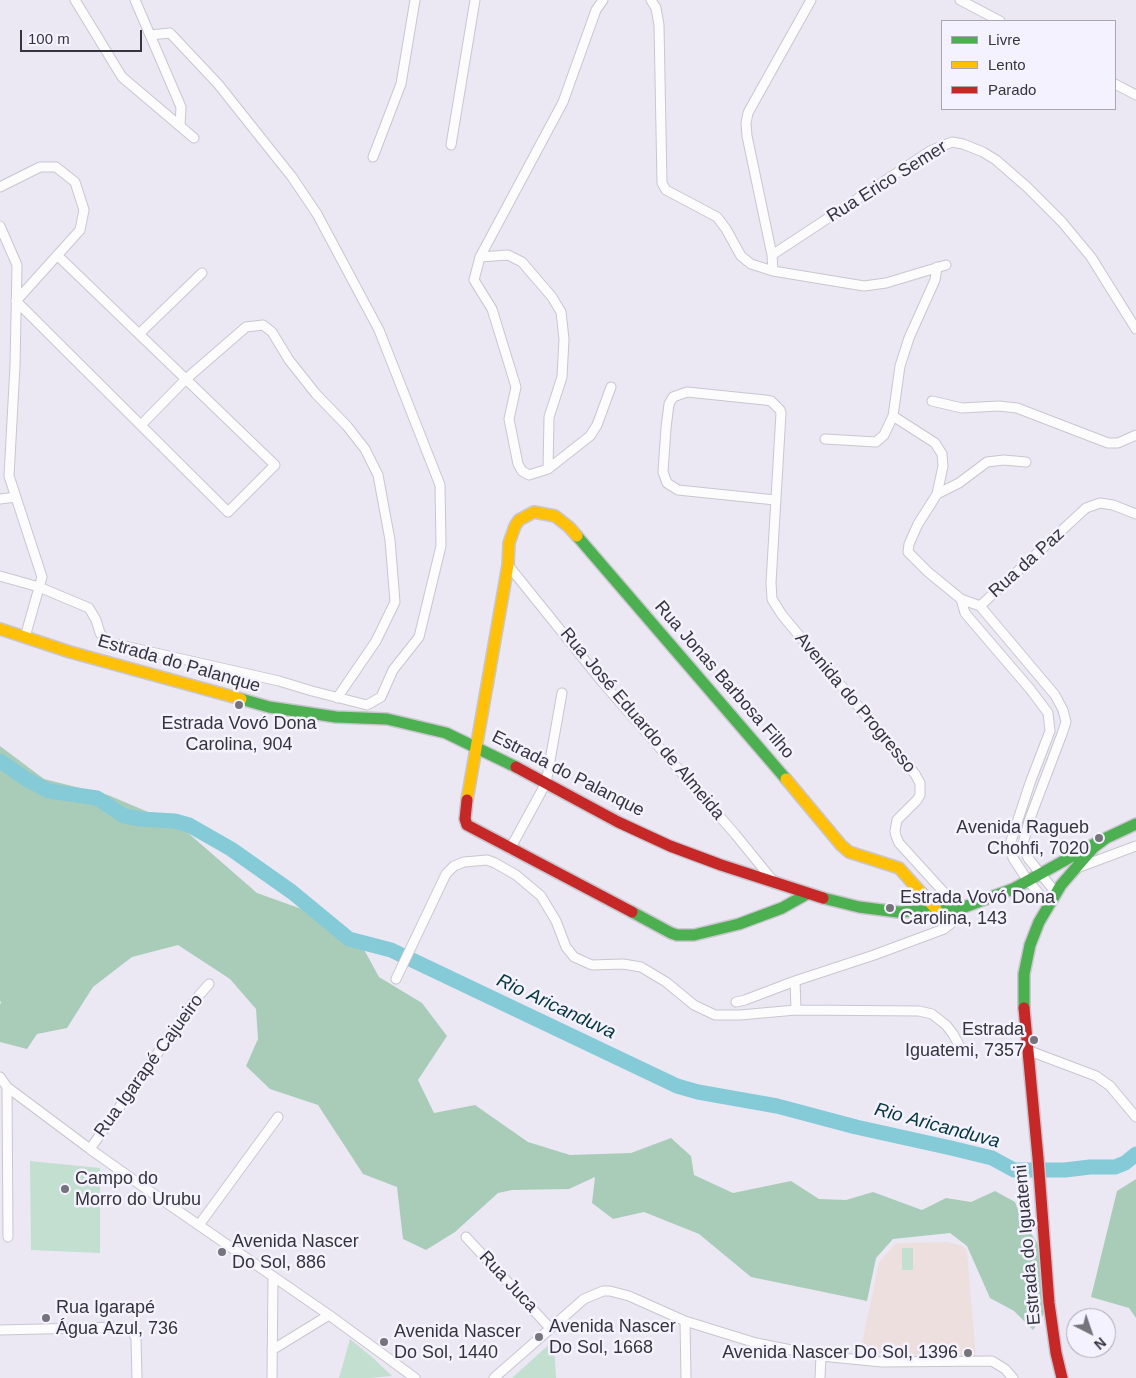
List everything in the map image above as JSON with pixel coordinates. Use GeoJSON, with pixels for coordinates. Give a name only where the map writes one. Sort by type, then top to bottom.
{"type":"FeatureCollection","features":[{"type":"Feature","properties":{"kind":"street"},"geometry":{"type":"LineString","coordinates":[[75,0],[122,77],[194,138]]}},
{"type":"Feature","properties":{"kind":"street"},"geometry":{"type":"LineString","coordinates":[[135,0],[182,107],[180,126]]}},
{"type":"Feature","properties":{"kind":"street"},"geometry":{"type":"LineString","coordinates":[[373,157],[401,84],[414,0]]}},
{"type":"Feature","properties":{"kind":"street"},"geometry":{"type":"LineString","coordinates":[[451,145],[475,0]]}},
{"type":"Feature","properties":{"kind":"street"},"geometry":{"type":"LineString","coordinates":[[603,0],[596,10],[563,102],[480,257],[474,280],[492,309],[516,387],[509,419],[518,464],[526,474],[533,474],[548,469],[590,436],[597,425],[611,387]]}},
{"type":"Feature","properties":{"kind":"street"},"geometry":{"type":"LineString","coordinates":[[651,0],[656,8],[659,25],[662,183],[669,193],[717,218],[726,229],[745,261],[773,271],[864,286],[886,283],[942,266],[909,338],[900,366],[892,416],[884,435],[876,442],[825,439]]}},
{"type":"Feature","properties":{"kind":"street"},"geometry":{"type":"LineString","coordinates":[[773,271],[772,256],[747,136],[746,123],[748,113],[811,0]]}},
{"type":"Feature","properties":{"kind":"street"},"geometry":{"type":"LineString","coordinates":[[960,0],[998,20]]}},
{"type":"Feature","properties":{"kind":"street"},"geometry":{"type":"LineString","coordinates":[[0,576],[39,587],[89,608],[96,620],[100,633],[107,642],[280,681],[367,705],[381,697],[393,670],[419,637],[440,546],[440,485],[379,330],[317,214],[292,177],[218,84],[170,33],[150,35]]}},
{"type":"Feature","properties":{"kind":"street"},"geometry":{"type":"LineString","coordinates":[[1116,85],[1136,95]]}},
{"type":"Feature","properties":{"kind":"street","name":"Rua Erico Semer"},"geometry":{"type":"LineString","coordinates":[[772,256],[930,151],[952,142],[976,149],[996,160],[1027,186],[1062,222],[1091,257],[1136,329]]}},
{"type":"Feature","properties":{"kind":"street"},"geometry":{"type":"LineString","coordinates":[[0,187],[40,167],[56,167],[75,182],[84,210],[80,230],[16,301]]}},
{"type":"Feature","properties":{"kind":"street"},"geometry":{"type":"LineString","coordinates":[[0,226],[17,265],[9,476],[42,577],[25,636]]}},
{"type":"Feature","properties":{"kind":"street"},"geometry":{"type":"LineString","coordinates":[[16,301],[228,512],[275,465],[57,255]]}},
{"type":"Feature","properties":{"kind":"street"},"geometry":{"type":"LineString","coordinates":[[480,257],[508,255],[522,262],[552,297],[561,312],[564,339],[562,377],[549,417],[548,469]]}},
{"type":"Feature","properties":{"kind":"street"},"geometry":{"type":"LineString","coordinates":[[140,334],[202,273]]}},
{"type":"Feature","properties":{"kind":"street"},"geometry":{"type":"LineString","coordinates":[[141,425],[186,379],[246,326],[263,325],[272,332],[289,360],[316,394],[348,426],[365,449],[378,475],[390,540],[395,602],[376,641],[337,698]]}},
{"type":"Feature","properties":{"kind":"street","name":"Avenida do Progresso"},"geometry":{"type":"LineString","coordinates":[[775,500],[678,490],[667,483],[663,472],[666,428],[669,404],[673,397],[687,392],[765,400],[776,404],[781,413],[770,583],[772,599],[782,615],[918,778],[921,787],[920,795],[897,820],[896,836],[899,842],[959,909]]}},
{"type":"Feature","properties":{"kind":"street"},"geometry":{"type":"LineString","coordinates":[[932,401],[962,408],[999,406],[1017,408],[1108,443],[1118,443],[1136,435]]}},
{"type":"Feature","properties":{"kind":"street"},"geometry":{"type":"LineString","coordinates":[[892,416],[929,437],[939,448],[943,466],[937,494],[918,524],[908,548],[909,554],[961,599],[980,606],[1055,695],[1065,715],[1066,722],[1023,844],[1025,852],[1039,874],[1056,893]]}},
{"type":"Feature","properties":{"kind":"street"},"geometry":{"type":"LineString","coordinates":[[937,494],[959,483],[987,462],[1004,460],[1026,462]]}},
{"type":"Feature","properties":{"kind":"street"},"geometry":{"type":"LineString","coordinates":[[0,499],[16,497]]}},
{"type":"Feature","properties":{"kind":"street","name":"Rua da Paz"},"geometry":{"type":"LineString","coordinates":[[980,606],[1086,508],[1100,503],[1113,505],[1136,514]]}},
{"type":"Feature","properties":{"kind":"street","name":"Rua Jonas Barbosa Filho"},"geometry":{"type":"LineString","coordinates":[[510,849],[465,823],[466,806],[508,565],[509,544],[519,520],[534,512],[555,516],[569,526],[841,845],[849,852],[899,868],[936,910]]}},
{"type":"Feature","properties":{"kind":"street","name":"Rua José Eduardo de Almeida"},"geometry":{"type":"LineString","coordinates":[[508,565],[604,683],[735,834],[775,884]]}},
{"type":"Feature","properties":{"kind":"street"},"geometry":{"type":"LineString","coordinates":[[961,599],[965,613],[1048,713],[1050,731],[1030,783],[1010,844],[1010,852],[1028,881],[1049,905]]}},
{"type":"Feature","properties":{"kind":"street","name":"Estrada do Palanque"},"geometry":{"type":"LineString","coordinates":[[0,629],[70,652],[269,707],[336,717],[387,719],[433,729],[475,746],[546,782],[618,822],[670,846],[807,894],[879,910],[898,912],[959,909],[996,896],[1028,881],[1106,838]]}},
{"type":"Feature","properties":{"kind":"street"},"geometry":{"type":"LineString","coordinates":[[562,694],[546,782],[510,849],[671,933],[684,936],[694,935],[765,915],[807,894]]}},
{"type":"Feature","properties":{"kind":"street","name":"Estrada do Iguatemi"},"geometry":{"type":"LineString","coordinates":[[1062,1378],[1051,1319],[1027,1050],[1023,1001],[1026,960],[1030,945],[1049,905],[1072,870],[1106,838],[1136,824]]}},
{"type":"Feature","properties":{"kind":"street"},"geometry":{"type":"LineString","coordinates":[[1072,870],[1136,846]]}},
{"type":"Feature","properties":{"kind":"street"},"geometry":{"type":"LineString","coordinates":[[396,979],[446,874],[454,866],[464,862],[487,860],[495,862],[516,875],[541,896],[556,921],[566,947],[574,957],[584,962],[600,965],[623,964],[641,967],[666,982],[694,1005],[715,1015],[740,1015],[796,1010],[919,1011],[932,1014],[946,1025],[954,1034],[960,1047]]}},
{"type":"Feature","properties":{"kind":"street"},"geometry":{"type":"LineString","coordinates":[[736,1002],[944,929],[958,916],[959,909]]}},
{"type":"Feature","properties":{"kind":"street"},"geometry":{"type":"LineString","coordinates":[[795,981],[796,1010]]}},
{"type":"Feature","properties":{"kind":"street","name":"Rua Igarapé Cajueiro"},"geometry":{"type":"LineString","coordinates":[[90,1149],[208,984]]}},
{"type":"Feature","properties":{"kind":"street"},"geometry":{"type":"LineString","coordinates":[[1027,1050],[1096,1076],[1110,1086],[1136,1118]]}},
{"type":"Feature","properties":{"kind":"street"},"geometry":{"type":"LineString","coordinates":[[0,1077],[8,1086],[90,1149],[329,1315],[415,1378]]}},
{"type":"Feature","properties":{"kind":"street"},"geometry":{"type":"LineString","coordinates":[[8,1086],[8,1237]]}},
{"type":"Feature","properties":{"kind":"street"},"geometry":{"type":"LineString","coordinates":[[199,1225],[278,1117]]}},
{"type":"Feature","properties":{"kind":"street","name":"Rua Juca"},"geometry":{"type":"LineString","coordinates":[[466,1237],[550,1328]]}},
{"type":"Feature","properties":{"kind":"street"},"geometry":{"type":"LineString","coordinates":[[272,1378],[273,1277]]}},
{"type":"Feature","properties":{"kind":"street"},"geometry":{"type":"LineString","coordinates":[[494,1378],[584,1299],[603,1291],[618,1292],[685,1321],[756,1343],[820,1356],[882,1362],[992,1361],[1005,1369],[1013,1378]]}},
{"type":"Feature","properties":{"kind":"street"},"geometry":{"type":"LineString","coordinates":[[272,1350],[329,1315]]}},
{"type":"Feature","properties":{"kind":"street"},"geometry":{"type":"LineString","coordinates":[[685,1321],[686,1378]]}},
{"type":"Feature","properties":{"kind":"street"},"geometry":{"type":"LineString","coordinates":[[0,1330],[124,1327],[134,1333],[136,1338],[137,1378]]}},
{"type":"Feature","properties":{"kind":"street"},"geometry":{"type":"LineString","coordinates":[[820,1356],[820,1378]]}},
{"type":"Feature","properties":{"kind":"shaded area"},"geometry":{"type":"Polygon","coordinates":[[[947,1242],[963,1246],[967,1252],[976,1356],[917,1358],[872,1354],[872,1348],[861,1348],[879,1262],[896,1243],[947,1242]]]}},
{"type":"Feature","properties":{"kind":"green space"},"geometry":{"type":"Polygon","coordinates":[[[0,746],[44,779],[108,795],[179,825],[257,893],[310,912],[361,944],[379,977],[422,1003],[447,1036],[418,1080],[434,1113],[475,1105],[528,1142],[570,1155],[631,1153],[671,1138],[691,1156],[694,1175],[733,1193],[791,1181],[819,1199],[846,1200],[873,1192],[922,1210],[946,1198],[971,1202],[995,1191],[1015,1202],[1022,1220],[1040,1247],[1046,1311],[1033,1330],[1014,1311],[990,1298],[967,1246],[950,1233],[893,1239],[876,1258],[867,1301],[751,1277],[699,1234],[644,1212],[613,1219],[592,1203],[595,1177],[569,1189],[512,1190],[498,1193],[455,1232],[426,1250],[403,1239],[397,1187],[363,1174],[318,1105],[270,1089],[246,1066],[258,1039],[256,1009],[230,979],[178,945],[132,957],[93,987],[67,1028],[37,1034],[27,1049],[0,1042],[0,746]]]}},
{"type":"Feature","properties":{"kind":"green space","name":"Campo do Morro do Urubu"},"geometry":{"type":"Polygon","coordinates":[[[30,1161],[100,1168],[100,1253],[31,1250],[30,1161]]]}},
{"type":"Feature","properties":{"kind":"green space"},"geometry":{"type":"Polygon","coordinates":[[[1136,1179],[1136,1318],[1129,1308],[1091,1297],[1117,1191],[1136,1179]]]}},
{"type":"Feature","properties":{"kind":"green space"},"geometry":{"type":"Polygon","coordinates":[[[902,1248],[913,1248],[913,1270],[902,1270],[902,1248]]]}},
{"type":"Feature","properties":{"kind":"green space"},"geometry":{"type":"Polygon","coordinates":[[[350,1339],[372,1357],[392,1376],[339,1378],[350,1339]]]}},
{"type":"Feature","properties":{"kind":"green space"},"geometry":{"type":"Polygon","coordinates":[[[554,1340],[556,1378],[512,1378],[554,1340]]]}},
{"type":"Feature","properties":{"kind":"waterway","name":"Rio Aricanduva"},"geometry":{"type":"LineString","coordinates":[[0,761],[26,779],[49,791],[97,798],[124,816],[175,821],[189,825],[231,849],[292,892],[349,939],[391,950],[677,1086],[698,1092],[777,1106],[856,1127],[992,1158],[1014,1170],[1065,1170],[1115,1167],[1125,1163],[1136,1154]]}},
{"type":"Feature","properties":{"kind":"traffic: fast"},"geometry":{"type":"LineString","coordinates":[[577,536],[786,779]]}},
{"type":"Feature","properties":{"kind":"traffic: fast"},"geometry":{"type":"LineString","coordinates":[[241,699],[269,707],[336,717],[387,719],[446,733],[516,767]]}},
{"type":"Feature","properties":{"kind":"traffic: fast"},"geometry":{"type":"LineString","coordinates":[[1024,1008],[1024,974],[1030,945],[1039,922],[1061,885],[1094,847],[1106,838],[1136,824]]}},
{"type":"Feature","properties":{"kind":"traffic: fast"},"geometry":{"type":"LineString","coordinates":[[823,898],[859,907],[898,912],[959,909],[1013,889],[1096,843]]}},
{"type":"Feature","properties":{"kind":"traffic: fast"},"geometry":{"type":"LineString","coordinates":[[632,912],[671,933],[694,935],[739,924],[782,908],[807,894]]}},
{"type":"Feature","properties":{"kind":"traffic: slow"},"geometry":{"type":"LineString","coordinates":[[467,800],[508,565],[509,543],[515,526],[519,520],[534,512],[555,516],[577,536]]}},
{"type":"Feature","properties":{"kind":"traffic: slow"},"geometry":{"type":"LineString","coordinates":[[0,629],[70,652],[241,699]]}},
{"type":"Feature","properties":{"kind":"traffic: slow"},"geometry":{"type":"LineString","coordinates":[[786,779],[849,852],[899,868],[936,909]]}},
{"type":"Feature","properties":{"kind":"traffic: jam"},"geometry":{"type":"LineString","coordinates":[[516,767],[618,822],[670,846],[721,865],[823,898]]}},
{"type":"Feature","properties":{"kind":"traffic: jam"},"geometry":{"type":"LineString","coordinates":[[467,800],[465,819],[467,825],[632,912]]}},
{"type":"Feature","properties":{"kind":"traffic: jam"},"geometry":{"type":"LineString","coordinates":[[1024,1008],[1049,1303],[1056,1353],[1062,1378]]}},
{"type":"Feature","properties":{"kind":"place","name":"Estrada Vovó Dona Carolina, 904"},"geometry":{"type":"Point","coordinates":[239,705]}},
{"type":"Feature","properties":{"kind":"place","name":"Avenida Ragueb Chohfi, 7020"},"geometry":{"type":"Point","coordinates":[1099,838]}},
{"type":"Feature","properties":{"kind":"place","name":"Estrada Vovó Dona Carolina, 143"},"geometry":{"type":"Point","coordinates":[890,908]}},
{"type":"Feature","properties":{"kind":"place","name":"Estrada Iguatemi, 7357"},"geometry":{"type":"Point","coordinates":[1034,1040]}},
{"type":"Feature","properties":{"kind":"place","name":"Campo do Morro do Urubu"},"geometry":{"type":"Point","coordinates":[65,1189]}},
{"type":"Feature","properties":{"kind":"place","name":"Avenida Nascer Do Sol, 886"},"geometry":{"type":"Point","coordinates":[222,1252]}},
{"type":"Feature","properties":{"kind":"place","name":"Rua Igarapé Água Azul, 736"},"geometry":{"type":"Point","coordinates":[46,1318]}},
{"type":"Feature","properties":{"kind":"place","name":"Avenida Nascer Do Sol, 1668"},"geometry":{"type":"Point","coordinates":[539,1337]}},
{"type":"Feature","properties":{"kind":"place","name":"Avenida Nascer Do Sol, 1440"},"geometry":{"type":"Point","coordinates":[384,1342]}},
{"type":"Feature","properties":{"kind":"place","name":"Avenida Nascer Do Sol, 1396"},"geometry":{"type":"Point","coordinates":[968,1353]}}]}
